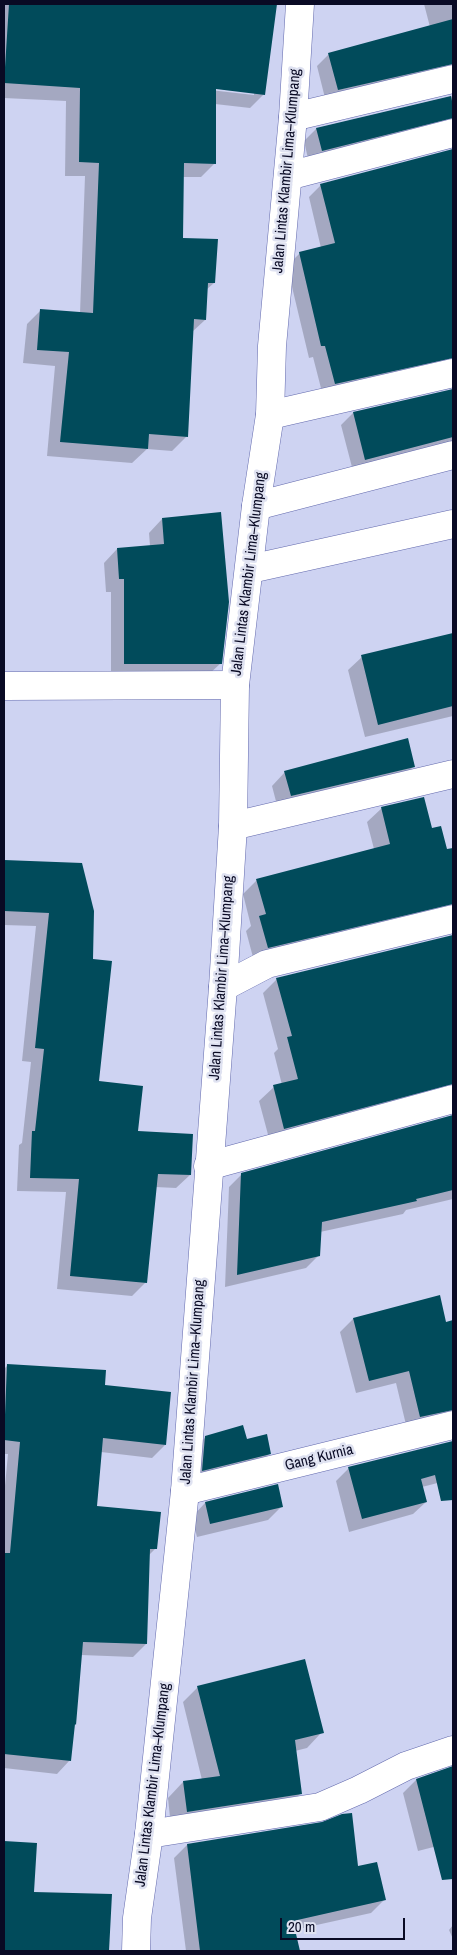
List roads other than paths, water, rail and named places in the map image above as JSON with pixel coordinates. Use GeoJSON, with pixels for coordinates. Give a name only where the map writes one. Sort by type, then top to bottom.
{"type":"FeatureCollection","features":[{"type":"Feature","properties":{"kind":"street","name":"Jalan Lintas Klambir Lima–Klumpang"},"geometry":{"type":"LineString","coordinates":[[136,1951],[137,1918],[149,1834],[185,1491],[223,986],[233,826],[235,685],[256,506],[270,415],[272,346],[293,117],[300,4]]}},
{"type":"Feature","properties":{"kind":"street"},"geometry":{"type":"LineString","coordinates":[[293,117],[453,78]]}},
{"type":"Feature","properties":{"kind":"street"},"geometry":{"type":"LineString","coordinates":[[288,176],[453,133]]}},
{"type":"Feature","properties":{"kind":"street"},"geometry":{"type":"LineString","coordinates":[[270,415],[453,373]]}},
{"type":"Feature","properties":{"kind":"street"},"geometry":{"type":"LineString","coordinates":[[256,506],[453,455]]}},
{"type":"Feature","properties":{"kind":"street"},"geometry":{"type":"LineString","coordinates":[[250,569],[453,524]]}},
{"type":"Feature","properties":{"kind":"street"},"geometry":{"type":"LineString","coordinates":[[4,686],[235,685]]}},
{"type":"Feature","properties":{"kind":"street"},"geometry":{"type":"LineString","coordinates":[[233,826],[453,774]]}},
{"type":"Feature","properties":{"kind":"street"},"geometry":{"type":"LineString","coordinates":[[223,986],[267,964],[453,919]]}},
{"type":"Feature","properties":{"kind":"street"},"geometry":{"type":"LineString","coordinates":[[208,1166],[453,1099]]}},
{"type":"Feature","properties":{"kind":"street","name":"Gang Kurnia"},"geometry":{"type":"LineString","coordinates":[[185,1491],[453,1424]]}},
{"type":"Feature","properties":{"kind":"street"},"geometry":{"type":"LineString","coordinates":[[149,1834],[320,1807],[406,1766],[453,1750]]}}]}
